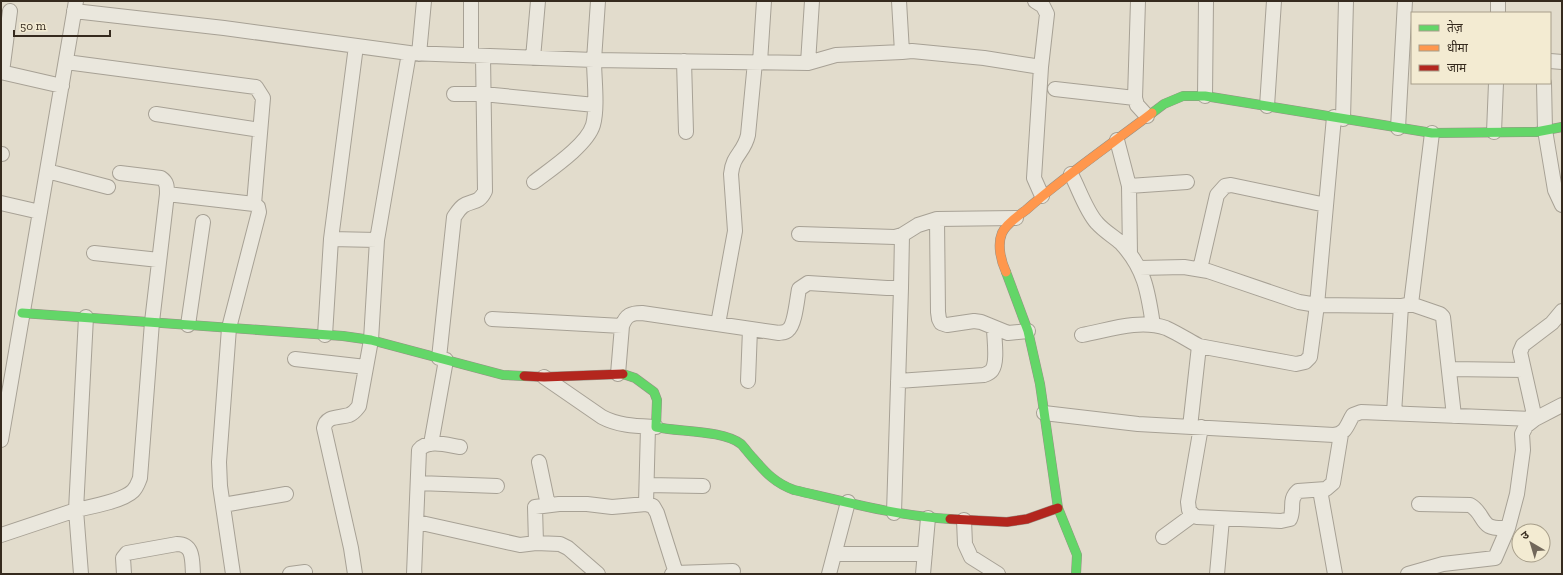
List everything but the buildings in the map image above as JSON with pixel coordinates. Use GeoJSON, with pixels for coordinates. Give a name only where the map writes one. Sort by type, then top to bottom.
{"type":"FeatureCollection","features":[{"type":"Feature","properties":{"kind":"street"},"geometry":{"type":"LineString","coordinates":[[355,574],[351,548],[324,428],[328,420],[349,415],[355,412],[359,406],[371,340],[377,240],[424,1]]}},
{"type":"Feature","properties":{"kind":"street"},"geometry":{"type":"LineString","coordinates":[[431,444],[442,359],[454,217],[464,205],[478,200],[485,192],[483,94],[471,1]]}},
{"type":"Feature","properties":{"kind":"street"},"geometry":{"type":"LineString","coordinates":[[534,58],[538,1]]}},
{"type":"Feature","properties":{"kind":"street"},"geometry":{"type":"LineString","coordinates":[[534,182],[587,138],[593,126],[595,105],[594,60],[598,1]]}},
{"type":"Feature","properties":{"kind":"street"},"geometry":{"type":"LineString","coordinates":[[718,324],[734,231],[731,174],[732,164],[735,157],[746,144],[747,140],[758,62],[764,1]]}},
{"type":"Feature","properties":{"kind":"street"},"geometry":{"type":"LineString","coordinates":[[808,63],[812,1]]}},
{"type":"Feature","properties":{"kind":"street"},"geometry":{"type":"LineString","coordinates":[[899,1],[902,52]]}},
{"type":"Feature","properties":{"kind":"street"},"geometry":{"type":"LineString","coordinates":[[1035,1],[1043,6],[1046,14],[1034,178],[1042,196]]}},
{"type":"Feature","properties":{"kind":"street"},"geometry":{"type":"LineString","coordinates":[[1138,1],[1135,98],[1137,105],[1147,116]]}},
{"type":"Feature","properties":{"kind":"street"},"geometry":{"type":"LineString","coordinates":[[1205,96],[1206,1]]}},
{"type":"Feature","properties":{"kind":"street"},"geometry":{"type":"LineString","coordinates":[[1267,106],[1274,1]]}},
{"type":"Feature","properties":{"kind":"street"},"geometry":{"type":"LineString","coordinates":[[1082,335],[1130,325],[1153,325],[1165,328],[1199,346],[1301,364],[1310,357],[1317,305],[1326,205],[1338,118],[1346,1]]}},
{"type":"Feature","properties":{"kind":"street"},"geometry":{"type":"LineString","coordinates":[[1398,128],[1405,1]]}},
{"type":"Feature","properties":{"kind":"street"},"geometry":{"type":"LineString","coordinates":[[1498,1],[1498,12]]}},
{"type":"Feature","properties":{"kind":"street"},"geometry":{"type":"LineString","coordinates":[[1,440],[22,313],[48,172],[75,6],[224,28],[414,53],[594,60],[808,63],[836,55],[912,51],[984,58],[1041,67]]}},
{"type":"Feature","properties":{"kind":"street"},"geometry":{"type":"LineString","coordinates":[[7,7],[1,72],[62,86]]}},
{"type":"Feature","properties":{"kind":"street"},"geometry":{"type":"LineString","coordinates":[[325,335],[331,239],[356,46]]}},
{"type":"Feature","properties":{"kind":"street"},"geometry":{"type":"LineString","coordinates":[[684,61],[686,132]]}},
{"type":"Feature","properties":{"kind":"street"},"geometry":{"type":"LineString","coordinates":[[1551,61],[1562,62]]}},
{"type":"Feature","properties":{"kind":"street"},"geometry":{"type":"LineString","coordinates":[[66,62],[256,87],[263,98],[254,204]]}},
{"type":"Feature","properties":{"kind":"street"},"geometry":{"type":"LineString","coordinates":[[1494,132],[1496,84]]}},
{"type":"Feature","properties":{"kind":"street"},"geometry":{"type":"LineString","coordinates":[[1544,84],[1545,130],[1555,190],[1562,205]]}},
{"type":"Feature","properties":{"kind":"street"},"geometry":{"type":"LineString","coordinates":[[1055,89],[1135,98]]}},
{"type":"Feature","properties":{"kind":"street"},"geometry":{"type":"LineString","coordinates":[[454,94],[483,94],[595,105]]}},
{"type":"Feature","properties":{"kind":"street"},"geometry":{"type":"LineString","coordinates":[[1076,574],[1077,555],[1058,508],[1040,384],[1028,331],[1001,260],[1000,246],[1002,233],[1016,218],[1042,196],[1147,116],[1164,104],[1183,96],[1205,96],[1432,133],[1536,132],[1562,127]]}},
{"type":"Feature","properties":{"kind":"street"},"geometry":{"type":"LineString","coordinates":[[156,114],[260,130]]}},
{"type":"Feature","properties":{"kind":"street"},"geometry":{"type":"LineString","coordinates":[[1394,413],[1406,305],[1432,133]]}},
{"type":"Feature","properties":{"kind":"street"},"geometry":{"type":"LineString","coordinates":[[1116,140],[1129,186],[1130,254]]}},
{"type":"Feature","properties":{"kind":"street"},"geometry":{"type":"LineString","coordinates":[[48,172],[108,187]]}},
{"type":"Feature","properties":{"kind":"street"},"geometry":{"type":"LineString","coordinates":[[1,535],[76,510],[124,497],[132,492],[138,485],[140,478],[152,322],[167,185],[161,178],[120,172]]}},
{"type":"Feature","properties":{"kind":"street"},"geometry":{"type":"LineString","coordinates":[[1071,174],[1091,216],[1097,223],[1119,241],[1130,254],[1138,268],[1147,286],[1153,325]]}},
{"type":"Feature","properties":{"kind":"street"},"geometry":{"type":"LineString","coordinates":[[1129,186],[1187,182]]}},
{"type":"Feature","properties":{"kind":"street"},"geometry":{"type":"LineString","coordinates":[[1200,269],[1217,195],[1225,186],[1232,185],[1326,205]]}},
{"type":"Feature","properties":{"kind":"street"},"geometry":{"type":"LineString","coordinates":[[167,194],[254,204],[258,208],[259,212],[229,328],[219,462],[223,505],[233,574]]}},
{"type":"Feature","properties":{"kind":"street"},"geometry":{"type":"LineString","coordinates":[[1,203],[40,212]]}},
{"type":"Feature","properties":{"kind":"street"},"geometry":{"type":"LineString","coordinates":[[799,234],[895,237],[902,235],[918,225],[937,219],[1016,218]]}},
{"type":"Feature","properties":{"kind":"street"},"geometry":{"type":"LineString","coordinates":[[937,219],[939,319],[941,323],[947,324],[974,321],[981,322],[1008,333],[1028,331]]}},
{"type":"Feature","properties":{"kind":"street"},"geometry":{"type":"LineString","coordinates":[[188,325],[203,222]]}},
{"type":"Feature","properties":{"kind":"street"},"geometry":{"type":"LineString","coordinates":[[894,513],[902,288],[902,235]]}},
{"type":"Feature","properties":{"kind":"street"},"geometry":{"type":"LineString","coordinates":[[331,239],[377,240]]}},
{"type":"Feature","properties":{"kind":"street"},"geometry":{"type":"LineString","coordinates":[[94,254],[159,260]]}},
{"type":"Feature","properties":{"kind":"street"},"geometry":{"type":"LineString","coordinates":[[1138,268],[1184,266],[1200,269],[1222,275],[1299,302],[1317,305],[1406,305],[1440,314],[1443,317],[1454,416]]}},
{"type":"Feature","properties":{"kind":"street"},"geometry":{"type":"LineString","coordinates":[[618,374],[622,326],[624,319],[629,314],[642,313],[779,333],[786,332],[790,329],[793,322],[799,289],[808,283],[902,288]]}},
{"type":"Feature","properties":{"kind":"street"},"geometry":{"type":"LineString","coordinates":[[1535,419],[1520,352],[1523,345],[1552,323],[1562,311]]}},
{"type":"Feature","properties":{"kind":"street"},"geometry":{"type":"LineString","coordinates":[[22,313],[325,335],[371,340],[503,375],[544,377],[624,374],[635,378],[654,392],[657,400],[652,427],[646,504]]}},
{"type":"Feature","properties":{"kind":"street"},"geometry":{"type":"LineString","coordinates":[[81,574],[76,510],[86,317]]}},
{"type":"Feature","properties":{"kind":"street"},"geometry":{"type":"LineString","coordinates":[[492,318],[622,326]]}},
{"type":"Feature","properties":{"kind":"street"},"geometry":{"type":"LineString","coordinates":[[748,381],[750,328]]}},
{"type":"Feature","properties":{"kind":"street"},"geometry":{"type":"LineString","coordinates":[[898,381],[984,375],[989,373],[992,371],[995,364],[994,328]]}},
{"type":"Feature","properties":{"kind":"street"},"geometry":{"type":"LineString","coordinates":[[1199,346],[1196,427],[1188,502],[1189,510],[1197,518],[1286,521],[1290,519],[1292,515],[1292,499],[1298,490],[1320,490],[1330,487],[1333,482],[1341,434],[1348,426],[1353,415],[1358,412],[1535,419]]}},
{"type":"Feature","properties":{"kind":"street"},"geometry":{"type":"LineString","coordinates":[[295,360],[366,366]]}},
{"type":"Feature","properties":{"kind":"street"},"geometry":{"type":"LineString","coordinates":[[1449,370],[1524,370]]}},
{"type":"Feature","properties":{"kind":"street"},"geometry":{"type":"LineString","coordinates":[[544,377],[611,422],[728,438],[741,444],[768,475],[783,486],[794,490],[894,513],[928,518],[1016,522],[1058,508]]}},
{"type":"Feature","properties":{"kind":"street"},"geometry":{"type":"LineString","coordinates":[[1408,574],[1444,564],[1495,558],[1508,528],[1517,494],[1523,450],[1522,434],[1526,426],[1535,419],[1562,405]]}},
{"type":"Feature","properties":{"kind":"street"},"geometry":{"type":"LineString","coordinates":[[1044,413],[1138,424],[1334,435],[1341,434]]}},
{"type":"Feature","properties":{"kind":"street"},"geometry":{"type":"LineString","coordinates":[[414,574],[419,450],[422,447],[431,444],[460,446]]}},
{"type":"Feature","properties":{"kind":"street"},"geometry":{"type":"LineString","coordinates":[[539,462],[548,505]]}},
{"type":"Feature","properties":{"kind":"street"},"geometry":{"type":"LineString","coordinates":[[418,483],[497,486]]}},
{"type":"Feature","properties":{"kind":"street"},"geometry":{"type":"LineString","coordinates":[[647,485],[703,486]]}},
{"type":"Feature","properties":{"kind":"street"},"geometry":{"type":"LineString","coordinates":[[1320,490],[1335,574]]}},
{"type":"Feature","properties":{"kind":"street"},"geometry":{"type":"LineString","coordinates":[[223,505],[286,494]]}},
{"type":"Feature","properties":{"kind":"street"},"geometry":{"type":"LineString","coordinates":[[829,574],[848,502]]}},
{"type":"Feature","properties":{"kind":"street"},"geometry":{"type":"LineString","coordinates":[[536,543],[535,507],[548,505],[587,504],[612,507],[646,504],[653,506],[679,573],[733,572]]}},
{"type":"Feature","properties":{"kind":"street"},"geometry":{"type":"LineString","coordinates":[[1419,504],[1470,505],[1477,509],[1485,522],[1491,526],[1508,528]]}},
{"type":"Feature","properties":{"kind":"street"},"geometry":{"type":"LineString","coordinates":[[1163,537],[1193,515]]}},
{"type":"Feature","properties":{"kind":"street"},"geometry":{"type":"LineString","coordinates":[[923,574],[928,518]]}},
{"type":"Feature","properties":{"kind":"street"},"geometry":{"type":"LineString","coordinates":[[1217,574],[1222,519]]}},
{"type":"Feature","properties":{"kind":"street"},"geometry":{"type":"LineString","coordinates":[[964,520],[965,544],[968,551],[971,557],[989,572]]}},
{"type":"Feature","properties":{"kind":"street"},"geometry":{"type":"LineString","coordinates":[[417,522],[520,545],[536,543],[560,544],[568,548],[598,574]]}},
{"type":"Feature","properties":{"kind":"street"},"geometry":{"type":"LineString","coordinates":[[124,574],[123,558],[127,554],[135,551],[177,544],[187,546],[191,552],[193,574]]}},
{"type":"Feature","properties":{"kind":"street"},"geometry":{"type":"LineString","coordinates":[[835,554],[925,554]]}},
{"type":"Feature","properties":{"kind":"street"},"geometry":{"type":"LineString","coordinates":[[290,574],[306,572]]}},
{"type":"Feature","properties":{"kind":"traffic: fast"},"geometry":{"type":"LineString","coordinates":[[1152,113],[1164,104],[1183,96],[1205,96],[1432,133],[1536,132],[1562,127]]}},
{"type":"Feature","properties":{"kind":"traffic: fast"},"geometry":{"type":"LineString","coordinates":[[1006,272],[1028,331],[1040,384],[1058,508],[1077,555],[1076,574]]}},
{"type":"Feature","properties":{"kind":"traffic: fast"},"geometry":{"type":"LineString","coordinates":[[22,313],[343,336],[371,340],[503,375],[524,376]]}},
{"type":"Feature","properties":{"kind":"traffic: fast"},"geometry":{"type":"LineString","coordinates":[[623,374],[635,378],[654,392],[657,400],[656,427],[700,432],[733,439],[741,444],[771,477],[787,487],[794,490],[872,508],[911,515],[950,519]]}},
{"type":"Feature","properties":{"kind":"traffic: slow"},"geometry":{"type":"LineString","coordinates":[[1006,272],[1001,258],[1000,248],[1002,233],[1006,227],[1088,160],[1152,113]]}},
{"type":"Feature","properties":{"kind":"traffic: jam"},"geometry":{"type":"LineString","coordinates":[[524,376],[544,377],[623,374]]}},
{"type":"Feature","properties":{"kind":"traffic: jam"},"geometry":{"type":"LineString","coordinates":[[950,519],[1007,522],[1027,519],[1058,508]]}}]}
